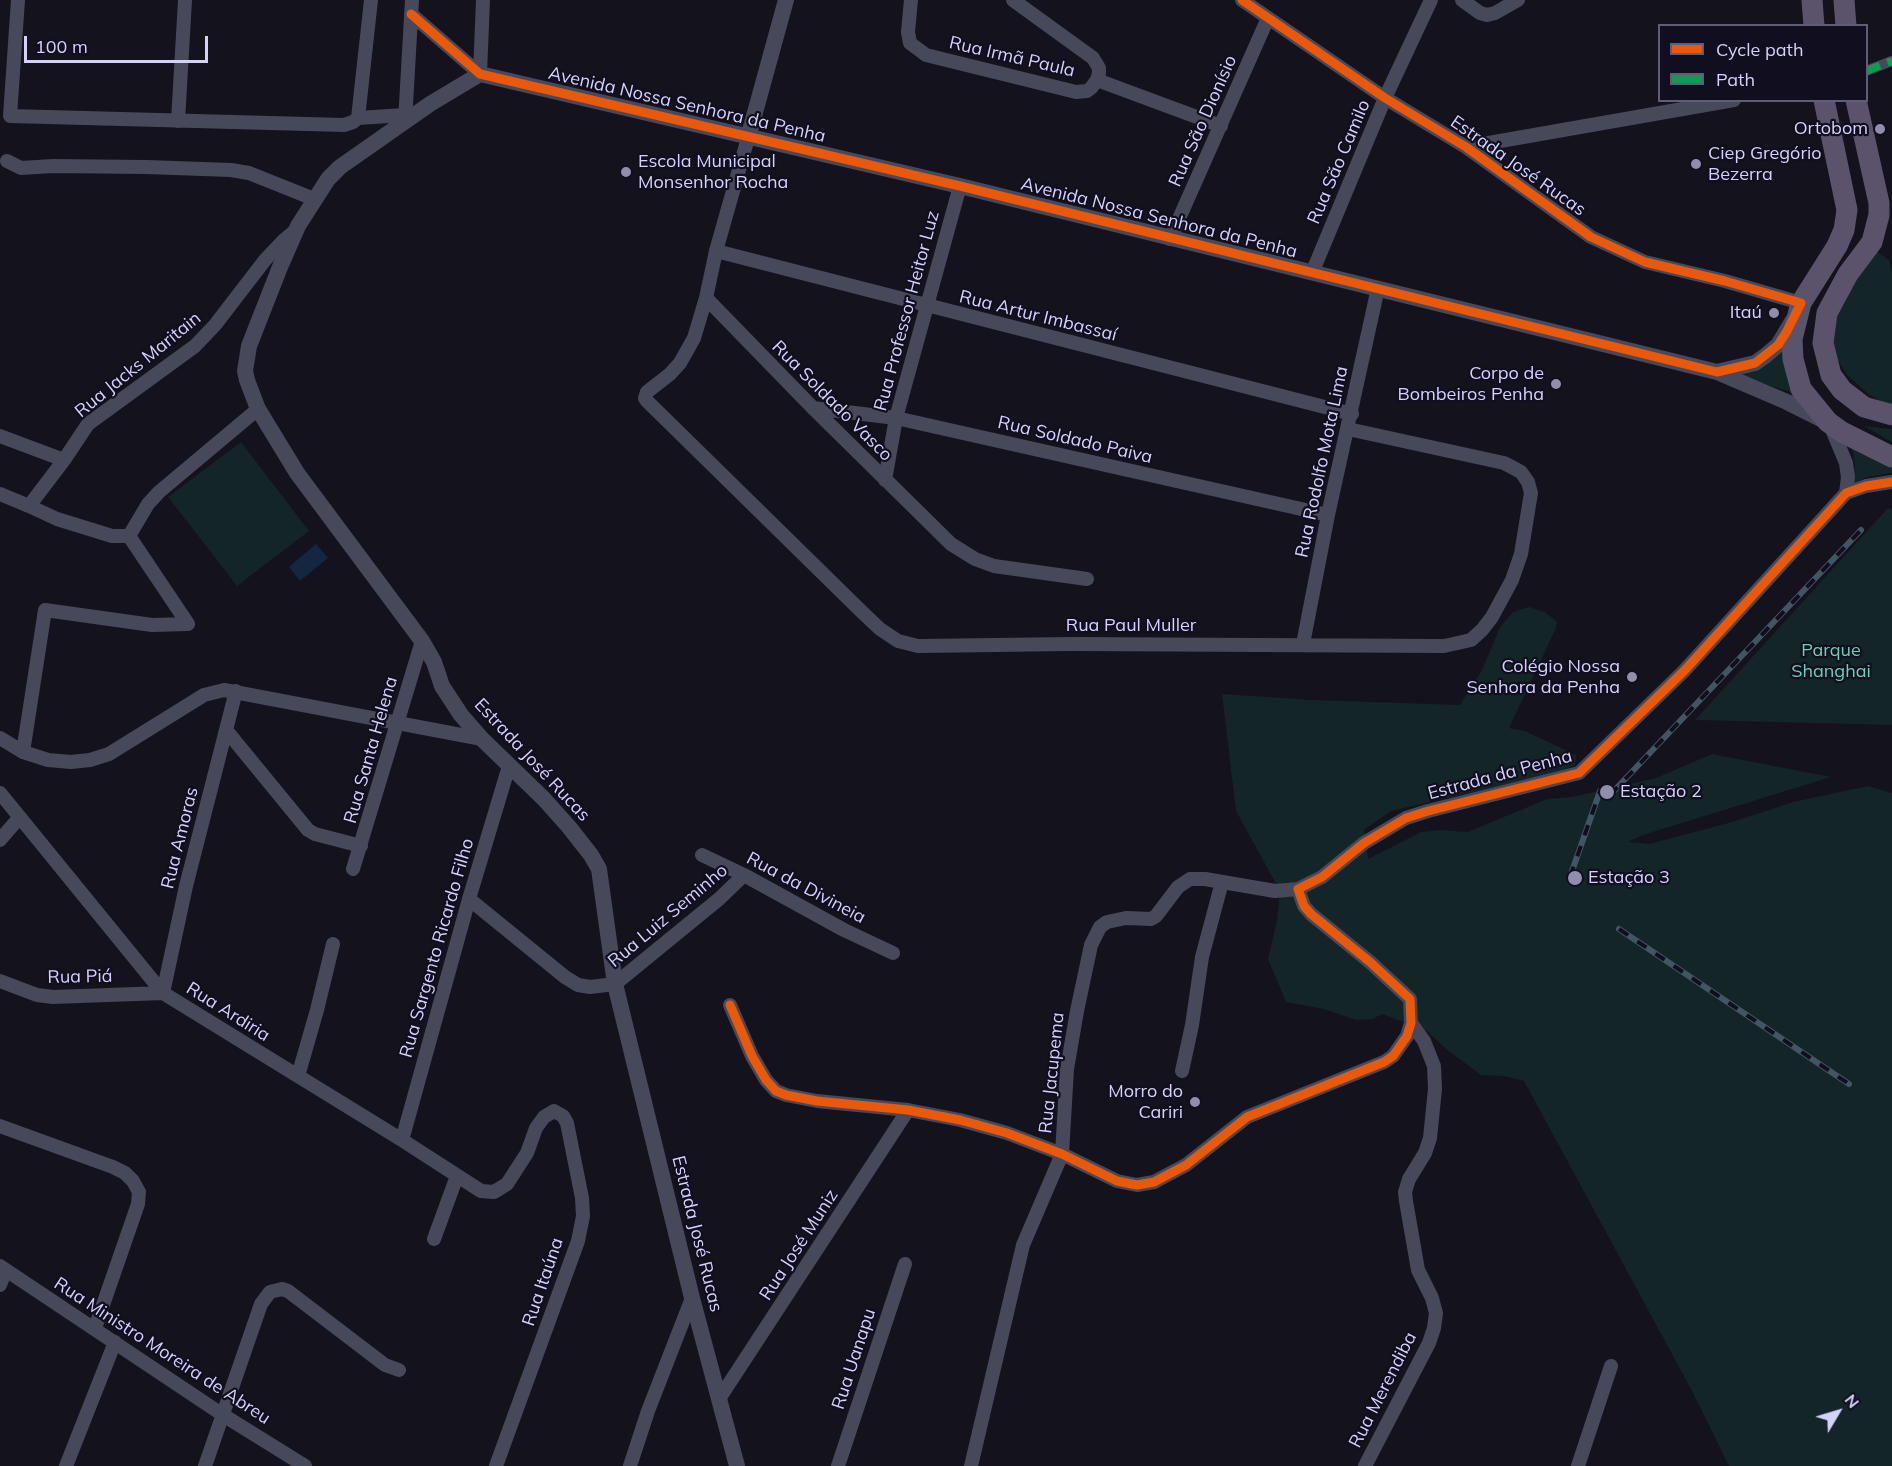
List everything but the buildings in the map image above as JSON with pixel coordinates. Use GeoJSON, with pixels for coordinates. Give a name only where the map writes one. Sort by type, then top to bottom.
{"type":"FeatureCollection","features":[{"type":"Feature","properties":{"kind":"main road"},"geometry":{"type":"LineString","coordinates":[[1812,0],[1814,24]]}},
{"type":"Feature","properties":{"kind":"main road"},"geometry":{"type":"LineString","coordinates":[[1844,0],[1846,24]]}},
{"type":"Feature","properties":{"kind":"main road"},"geometry":{"type":"LineString","coordinates":[[1824,102],[1847,210],[1844,230],[1837,246],[1801,303],[1792,339],[1793,359],[1797,379],[1807,398],[1828,422],[1842,432],[1892,457]]}},
{"type":"Feature","properties":{"kind":"main road"},"geometry":{"type":"LineString","coordinates":[[1856,102],[1879,203],[1879,215],[1872,242],[1848,274],[1827,313],[1823,343],[1831,375],[1842,390],[1864,407],[1892,415]]}},
{"type":"Feature","properties":{"kind":"street"},"geometry":{"type":"LineString","coordinates":[[18,0],[10,116],[344,125],[353,122],[359,114],[371,0]]}},
{"type":"Feature","properties":{"kind":"street"},"geometry":{"type":"LineString","coordinates":[[178,121],[185,0]]}},
{"type":"Feature","properties":{"kind":"street"},"geometry":{"type":"LineString","coordinates":[[359,114],[405,118],[412,0]]}},
{"type":"Feature","properties":{"kind":"street"},"geometry":{"type":"LineString","coordinates":[[480,74],[483,0]]}},
{"type":"Feature","properties":{"kind":"street"},"geometry":{"type":"LineString","coordinates":[[706,298],[716,251],[786,0]]}},
{"type":"Feature","properties":{"kind":"street","name":"Rua Irmã Paula"},"geometry":{"type":"LineString","coordinates":[[911,0],[908,32],[910,43],[926,55],[1076,92],[1087,91],[1097,80],[1099,68],[1093,58],[1013,0]]}},
{"type":"Feature","properties":{"kind":"street","name":"Estrada José Rucas"},"geometry":{"type":"LineString","coordinates":[[1242,0],[1385,98],[1466,147],[1569,222],[1616,250],[1645,261],[1801,303]]}},
{"type":"Feature","properties":{"kind":"street","name":"Rua São Camilo"},"geometry":{"type":"LineString","coordinates":[[1312,273],[1385,98],[1431,0]]}},
{"type":"Feature","properties":{"kind":"street"},"geometry":{"type":"LineString","coordinates":[[1462,0],[1480,13],[1487,15],[1518,0]]}},
{"type":"Feature","properties":{"kind":"street"},"geometry":{"type":"LineString","coordinates":[[411,14],[480,74]]}},
{"type":"Feature","properties":{"kind":"street","name":"Rua São Dionísio"},"geometry":{"type":"LineString","coordinates":[[1170,239],[1269,18]]}},
{"type":"Feature","properties":{"kind":"street"},"geometry":{"type":"LineString","coordinates":[[1868,70],[1892,61]]}},
{"type":"Feature","properties":{"kind":"street","name":"Estrada José Rucas"},"geometry":{"type":"LineString","coordinates":[[480,74],[405,118],[340,167],[314,199],[295,231],[246,357],[245,370],[258,409],[297,473],[422,641],[434,662],[442,686],[461,715],[508,766],[569,826],[599,869],[615,984],[736,1466]]}},
{"type":"Feature","properties":{"kind":"street","name":"Avenida Nossa Senhora da Penha"},"geometry":{"type":"LineString","coordinates":[[480,74],[960,186],[1716,372],[1755,363],[1765,356],[1778,345],[1801,303]]}},
{"type":"Feature","properties":{"kind":"street"},"geometry":{"type":"LineString","coordinates":[[1097,80],[1221,126]]}},
{"type":"Feature","properties":{"kind":"street"},"geometry":{"type":"LineString","coordinates":[[1466,147],[1723,102]]}},
{"type":"Feature","properties":{"kind":"street"},"geometry":{"type":"LineString","coordinates":[[7,161],[21,168],[53,166],[231,170],[249,173],[314,199]]}},
{"type":"Feature","properties":{"kind":"street","name":"Rua Professor Heitor Luz"},"geometry":{"type":"LineString","coordinates":[[885,480],[896,418],[960,186]]}},
{"type":"Feature","properties":{"kind":"street","name":"Rua Jacks Maritain"},"geometry":{"type":"LineString","coordinates":[[29,506],[88,424],[195,345],[221,318],[265,260],[295,231]]}},
{"type":"Feature","properties":{"kind":"street","name":"Rua Artur Imbassaí"},"geometry":{"type":"LineString","coordinates":[[716,251],[1352,414]]}},
{"type":"Feature","properties":{"kind":"street","name":"Rua Rodolfo Mota Lima"},"geometry":{"type":"LineString","coordinates":[[1303,644],[1328,515],[1378,288]]}},
{"type":"Feature","properties":{"kind":"street","name":"Rua Soldado Vasco"},"geometry":{"type":"LineString","coordinates":[[706,298],[939,534],[975,559],[994,566],[1087,579]]}},
{"type":"Feature","properties":{"kind":"street","name":"Rua Paul Muller"},"geometry":{"type":"LineString","coordinates":[[706,298],[694,338],[680,363],[645,394],[647,401],[874,623],[898,641],[918,646],[1303,644],[1444,646],[1471,640],[1492,617],[1512,580],[1521,554],[1531,493],[1528,482],[1521,472],[1504,463],[1348,429]]}},
{"type":"Feature","properties":{"kind":"street"},"geometry":{"type":"LineString","coordinates":[[1716,372],[1828,422],[1846,463],[1848,477],[1846,493],[1866,486],[1892,482]]}},
{"type":"Feature","properties":{"kind":"street","name":"Rua Soldado Paiva"},"geometry":{"type":"LineString","coordinates":[[813,408],[896,418],[1328,515]]}},
{"type":"Feature","properties":{"kind":"street"},"geometry":{"type":"LineString","coordinates":[[129,536],[148,504],[159,492],[258,409]]}},
{"type":"Feature","properties":{"kind":"street"},"geometry":{"type":"LineString","coordinates":[[0,436],[64,460]]}},
{"type":"Feature","properties":{"kind":"street","name":"Estrada da Penha"},"geometry":{"type":"LineString","coordinates":[[1298,889],[1322,877],[1364,843],[1406,818],[1579,773],[1683,671],[1846,493]]}},
{"type":"Feature","properties":{"kind":"street"},"geometry":{"type":"LineString","coordinates":[[0,494],[57,519],[112,536],[129,536]]}},
{"type":"Feature","properties":{"kind":"street"},"geometry":{"type":"LineString","coordinates":[[23,752],[45,610],[152,625],[188,624],[129,536]]}},
{"type":"Feature","properties":{"kind":"street","name":"Rua Santa Helena"},"geometry":{"type":"LineString","coordinates":[[353,869],[422,641]]}},
{"type":"Feature","properties":{"kind":"street"},"geometry":{"type":"LineString","coordinates":[[0,738],[23,752],[48,760],[70,762],[90,760],[118,749],[204,695],[224,690],[482,739]]}},
{"type":"Feature","properties":{"kind":"street","name":"Rua Amoras"},"geometry":{"type":"LineString","coordinates":[[163,993],[186,886],[236,691]]}},
{"type":"Feature","properties":{"kind":"street"},"geometry":{"type":"LineString","coordinates":[[226,730],[308,830],[315,834],[361,846]]}},
{"type":"Feature","properties":{"kind":"street","name":"Rua Sargento Ricardo Filho"},"geometry":{"type":"LineString","coordinates":[[402,1140],[508,766]]}},
{"type":"Feature","properties":{"kind":"street","name":"Rua Ardiria"},"geometry":{"type":"LineString","coordinates":[[0,793],[163,993],[481,1191],[494,1192]]}},
{"type":"Feature","properties":{"kind":"street"},"geometry":{"type":"LineString","coordinates":[[0,840],[19,818]]}},
{"type":"Feature","properties":{"kind":"street","name":"Rua da Divineia"},"geometry":{"type":"LineString","coordinates":[[702,855],[744,875],[844,930],[893,953]]}},
{"type":"Feature","properties":{"kind":"street","name":"Rua Luiz Seminho"},"geometry":{"type":"LineString","coordinates":[[615,984],[744,875]]}},
{"type":"Feature","properties":{"kind":"street","name":"Rua Jacupema"},"geometry":{"type":"LineString","coordinates":[[971,1466],[1023,1245],[1062,1154],[1067,1069],[1091,945],[1100,927],[1107,922],[1126,918],[1151,919],[1156,916],[1184,881],[1205,879],[1275,891],[1298,889]]}},
{"type":"Feature","properties":{"kind":"street"},"geometry":{"type":"LineString","coordinates":[[1182,1071],[1192,1025],[1202,957],[1222,882]]}},
{"type":"Feature","properties":{"kind":"street"},"geometry":{"type":"LineString","coordinates":[[730,1005],[752,1056],[766,1080],[776,1091],[792,1098],[908,1110],[960,1120],[1007,1133],[1062,1154],[1117,1181],[1137,1185],[1154,1182],[1186,1165],[1247,1117],[1384,1062],[1399,1048],[1407,1036],[1411,1023],[1410,999],[1370,962],[1311,914],[1304,906],[1298,889]]}},
{"type":"Feature","properties":{"kind":"street"},"geometry":{"type":"LineString","coordinates":[[469,899],[578,985],[590,987],[615,984]]}},
{"type":"Feature","properties":{"kind":"street"},"geometry":{"type":"LineString","coordinates":[[298,1076],[333,944]]}},
{"type":"Feature","properties":{"kind":"street","name":"Rua Piá"},"geometry":{"type":"LineString","coordinates":[[0,981],[37,995],[53,997],[163,993]]}},
{"type":"Feature","properties":{"kind":"street","name":"Rua Merendiba"},"geometry":{"type":"LineString","coordinates":[[1365,1466],[1429,1343],[1436,1313],[1432,1298],[1418,1270],[1406,1201],[1409,1179],[1425,1153],[1430,1138],[1435,1089],[1434,1066],[1424,1041],[1411,1023]]}},
{"type":"Feature","properties":{"kind":"street","name":"Rua José Muniz"},"geometry":{"type":"LineString","coordinates":[[719,1399],[908,1110]]}},
{"type":"Feature","properties":{"kind":"street","name":"Rua Itaúna"},"geometry":{"type":"LineString","coordinates":[[494,1192],[507,1184],[515,1174],[527,1153],[539,1123],[548,1113],[554,1111],[560,1113],[567,1123],[582,1198],[583,1216],[578,1241],[496,1466]]}},
{"type":"Feature","properties":{"kind":"street"},"geometry":{"type":"LineString","coordinates":[[0,1126],[113,1167],[125,1173],[133,1181],[138,1192],[138,1204],[95,1328]]}},
{"type":"Feature","properties":{"kind":"street"},"geometry":{"type":"LineString","coordinates":[[434,1239],[457,1176]]}},
{"type":"Feature","properties":{"kind":"street","name":"Rua Uanapu"},"geometry":{"type":"LineString","coordinates":[[838,1466],[905,1264]]}},
{"type":"Feature","properties":{"kind":"street"},"geometry":{"type":"LineString","coordinates":[[0,1285],[3,1268]]}},
{"type":"Feature","properties":{"kind":"street","name":"Rua Ministro Moreira de Abreu"},"geometry":{"type":"LineString","coordinates":[[3,1268],[223,1415],[305,1466]]}},
{"type":"Feature","properties":{"kind":"street"},"geometry":{"type":"LineString","coordinates":[[205,1466],[261,1304],[270,1292],[282,1289],[288,1291],[385,1365],[399,1370]]}},
{"type":"Feature","properties":{"kind":"street"},"geometry":{"type":"LineString","coordinates":[[630,1466],[648,1411],[692,1298]]}},
{"type":"Feature","properties":{"kind":"street"},"geometry":{"type":"LineString","coordinates":[[66,1466],[115,1342]]}},
{"type":"Feature","properties":{"kind":"street"},"geometry":{"type":"LineString","coordinates":[[1578,1466],[1611,1366]]}},
{"type":"Feature","properties":{"kind":"green space"},"geometry":{"type":"Polygon","coordinates":[[[1872,248],[1889,260],[1892,271],[1892,405],[1868,394],[1847,375],[1833,352],[1833,327],[1841,300],[1872,248]]]}},
{"type":"Feature","properties":{"kind":"green space"},"geometry":{"type":"Polygon","coordinates":[[[1800,339],[1802,361],[1812,386],[1834,415],[1791,392],[1728,373],[1800,339]]]}},
{"type":"Feature","properties":{"kind":"green space"},"geometry":{"type":"Polygon","coordinates":[[[1834,415],[1892,455],[1892,473],[1867,477],[1851,484],[1855,467],[1853,452],[1834,415]]]}},
{"type":"Feature","properties":{"kind":"green space"},"geometry":{"type":"Polygon","coordinates":[[[1864,426],[1892,429],[1892,442],[1864,426]]]}},
{"type":"Feature","properties":{"kind":"green space"},"geometry":{"type":"Polygon","coordinates":[[[241,442],[309,531],[237,586],[168,497],[241,442]]]}},
{"type":"Feature","properties":{"kind":"green space","name":"Parque Shanghai"},"geometry":{"type":"Polygon","coordinates":[[[1888,508],[1892,510],[1892,725],[1695,720],[1888,508]]]}},
{"type":"Feature","properties":{"kind":"green space"},"geometry":{"type":"Polygon","coordinates":[[[1529,607],[1545,612],[1557,622],[1509,728],[1525,731],[1576,755],[1575,765],[1559,772],[1391,811],[1364,830],[1368,859],[1421,832],[1442,830],[1468,832],[1547,799],[1572,797],[1656,778],[1712,754],[1831,777],[1643,835],[1628,842],[1649,844],[1732,822],[1793,802],[1868,786],[1892,793],[1892,1466],[1729,1466],[1692,1391],[1524,1081],[1504,1076],[1481,1075],[1446,1049],[1427,1031],[1382,1014],[1373,1019],[1356,1020],[1324,1009],[1286,1002],[1268,959],[1277,920],[1280,891],[1236,811],[1222,694],[1460,705],[1482,670],[1500,627],[1513,612],[1529,607]]]}},
{"type":"Feature","properties":{"kind":"water"},"geometry":{"type":"Polygon","coordinates":[[[316,544],[328,558],[300,581],[289,567],[316,544]]]}},
{"type":"Feature","properties":{"kind":"railway"},"geometry":{"type":"LineString","coordinates":[[1610,795],[1861,530]]}},
{"type":"Feature","properties":{"kind":"railway"},"geometry":{"type":"LineString","coordinates":[[1570,877],[1600,791]]}},
{"type":"Feature","properties":{"kind":"railway"},"geometry":{"type":"LineString","coordinates":[[1619,929],[1849,1084]]}},
{"type":"Feature","properties":{"kind":"marked path"},"geometry":{"type":"LineString","coordinates":[[1868,70],[1892,61]]}},
{"type":"Feature","properties":{"kind":"cycle path"},"geometry":{"type":"LineString","coordinates":[[411,14],[480,74],[960,186],[1717,372],[1755,363],[1778,345],[1787,331],[1801,303],[1725,281],[1645,262],[1591,237],[1466,147],[1385,98],[1242,0]]}},
{"type":"Feature","properties":{"kind":"cycle path"},"geometry":{"type":"LineString","coordinates":[[730,1005],[752,1056],[766,1080],[776,1091],[817,1101],[908,1110],[960,1120],[1007,1133],[1062,1154],[1117,1181],[1137,1185],[1154,1182],[1186,1165],[1247,1117],[1384,1062],[1393,1056],[1407,1036],[1411,1023],[1410,999],[1370,962],[1311,914],[1304,906],[1298,889],[1322,877],[1364,843],[1406,818],[1579,773],[1684,671],[1846,493],[1866,486],[1892,482]]}},
{"type":"Feature","properties":{"kind":"place","name":"Ortobom"},"geometry":{"type":"Point","coordinates":[1880,129]}},
{"type":"Feature","properties":{"kind":"place","name":"Ciep Gregório Bezerra"},"geometry":{"type":"Point","coordinates":[1696,164]}},
{"type":"Feature","properties":{"kind":"place","name":"Escola Municipal Monsenhor Rocha"},"geometry":{"type":"Point","coordinates":[626,172]}},
{"type":"Feature","properties":{"kind":"place","name":"Itaú"},"geometry":{"type":"Point","coordinates":[1774,313]}},
{"type":"Feature","properties":{"kind":"place","name":"Corpo de Bombeiros Penha"},"geometry":{"type":"Point","coordinates":[1556,384]}},
{"type":"Feature","properties":{"kind":"place","name":"Colégio Nossa Senhora da Penha"},"geometry":{"type":"Point","coordinates":[1632,677]}},
{"type":"Feature","properties":{"kind":"place","name":"Estação 2"},"geometry":{"type":"Point","coordinates":[1607,792]}},
{"type":"Feature","properties":{"kind":"place","name":"Estação 3"},"geometry":{"type":"Point","coordinates":[1575,878]}},
{"type":"Feature","properties":{"kind":"place","name":"Morro do Cariri"},"geometry":{"type":"Point","coordinates":[1195,1102]}}]}
